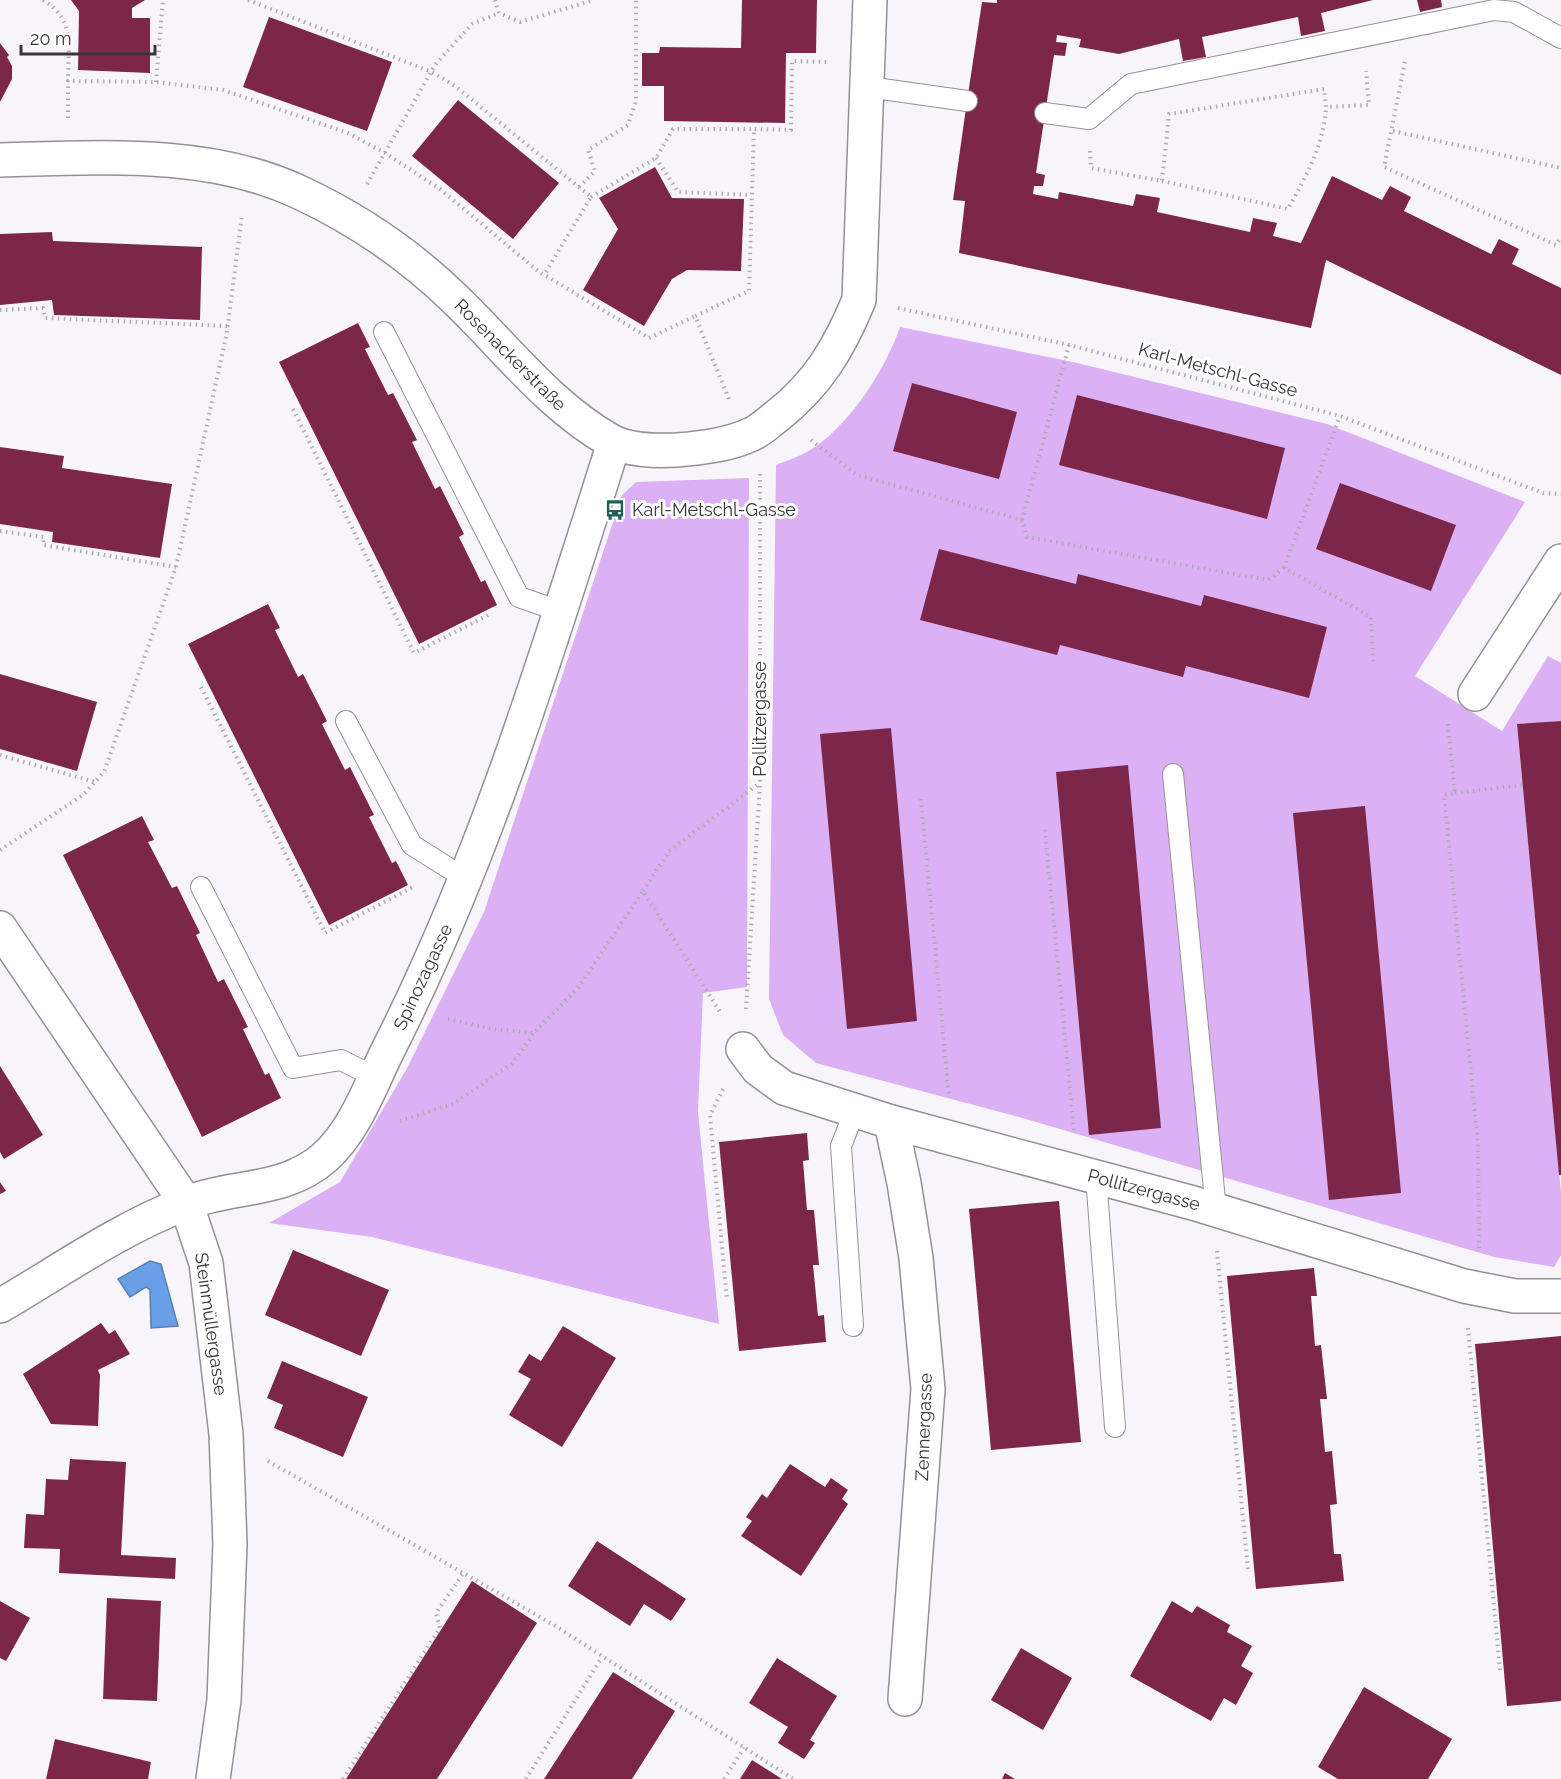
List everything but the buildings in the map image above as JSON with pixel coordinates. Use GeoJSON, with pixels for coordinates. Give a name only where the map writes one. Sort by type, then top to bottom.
{"type":"FeatureCollection","features":[{"type":"Feature","properties":{"kind":"street","name":"Rosenackerstraße"},"geometry":{"type":"LineString","coordinates":[[0,160],[120,158],[187,162],[249,174],[297,191],[355,221],[409,258],[454,298],[567,413],[614,442],[653,451],[705,448],[753,434],[802,396],[840,344],[859,300],[870,0]]}},
{"type":"Feature","properties":{"kind":"street","name":"Spinozagasse"},"geometry":{"type":"LineString","coordinates":[[0,1306],[127,1231],[186,1203],[263,1187],[296,1176],[324,1158],[346,1133],[408,1010],[466,879],[559,612],[614,442]]}},
{"type":"Feature","properties":{"kind":"street"},"geometry":{"type":"LineString","coordinates":[[1475,694],[1561,561]]}},
{"type":"Feature","properties":{"kind":"street","name":"Steinmüllergasse"},"geometry":{"type":"LineString","coordinates":[[0,928],[186,1203],[206,1263],[226,1434],[230,1544],[224,1700],[213,1779]]}},
{"type":"Feature","properties":{"kind":"street","name":"Pollitzergasse"},"geometry":{"type":"LineString","coordinates":[[743,1049],[758,1070],[784,1088],[891,1122],[1215,1210],[1464,1286],[1515,1296],[1561,1296]]}},
{"type":"Feature","properties":{"kind":"street","name":"Zennergasse"},"geometry":{"type":"LineString","coordinates":[[891,1122],[916,1258],[928,1389],[905,1699]]}},
{"type":"Feature","properties":{"kind":"lane"},"geometry":{"type":"LineString","coordinates":[[1045,112],[1089,119],[1131,84],[1494,10],[1514,12],[1561,38]]}},
{"type":"Feature","properties":{"kind":"lane"},"geometry":{"type":"LineString","coordinates":[[867,87],[967,101]]}},
{"type":"Feature","properties":{"kind":"lane"},"geometry":{"type":"LineString","coordinates":[[384,332],[519,597],[559,612]]}},
{"type":"Feature","properties":{"kind":"lane"},"geometry":{"type":"LineString","coordinates":[[346,721],[412,845],[466,879]]}},
{"type":"Feature","properties":{"kind":"lane"},"geometry":{"type":"LineString","coordinates":[[1173,774],[1215,1210]]}},
{"type":"Feature","properties":{"kind":"lane"},"geometry":{"type":"LineString","coordinates":[[201,887],[293,1068],[342,1060],[375,1077]]}},
{"type":"Feature","properties":{"kind":"lane"},"geometry":{"type":"LineString","coordinates":[[853,1326],[841,1146],[855,1110]]}},
{"type":"Feature","properties":{"kind":"lane"},"geometry":{"type":"LineString","coordinates":[[1096,1177],[1116,1427]]}},
{"type":"Feature","properties":{"kind":"path"},"geometry":{"type":"LineString","coordinates":[[43,0],[56,8],[68,27],[68,81]]}},
{"type":"Feature","properties":{"kind":"path"},"geometry":{"type":"LineString","coordinates":[[156,82],[163,0]]}},
{"type":"Feature","properties":{"kind":"path"},"geometry":{"type":"LineString","coordinates":[[248,0],[432,72],[455,86],[591,197]]}},
{"type":"Feature","properties":{"kind":"path"},"geometry":{"type":"LineString","coordinates":[[495,0],[499,13]]}},
{"type":"Feature","properties":{"kind":"path"},"geometry":{"type":"LineString","coordinates":[[364,188],[432,72],[472,24],[499,13],[519,22],[594,0]]}},
{"type":"Feature","properties":{"kind":"path"},"geometry":{"type":"LineString","coordinates":[[579,187],[595,171],[588,150],[628,125],[636,100],[636,0]]}},
{"type":"Feature","properties":{"kind":"path"},"geometry":{"type":"LineString","coordinates":[[1400,29],[1406,67],[1384,166],[1556,245],[1561,238]]}},
{"type":"Feature","properties":{"kind":"path"},"geometry":{"type":"LineString","coordinates":[[544,275],[591,197],[656,158],[673,129],[791,130],[792,61],[826,61],[867,87]]}},
{"type":"Feature","properties":{"kind":"path"},"geometry":{"type":"LineString","coordinates":[[1326,107],[1369,105],[1366,67]]}},
{"type":"Feature","properties":{"kind":"path"},"geometry":{"type":"LineString","coordinates":[[1089,119],[1091,168],[1288,209],[1309,170],[1325,131],[1324,89],[1169,114],[1162,181]]}},
{"type":"Feature","properties":{"kind":"path"},"geometry":{"type":"LineString","coordinates":[[524,262],[648,338],[749,291],[754,129]]}},
{"type":"Feature","properties":{"kind":"path"},"geometry":{"type":"LineString","coordinates":[[1393,131],[1561,168]]}},
{"type":"Feature","properties":{"kind":"path"},"geometry":{"type":"LineString","coordinates":[[656,158],[678,192],[751,195]]}},
{"type":"Feature","properties":{"kind":"path"},"geometry":{"type":"LineString","coordinates":[[0,850],[83,795],[104,772],[176,567],[228,326],[249,174]]}},
{"type":"Feature","properties":{"kind":"path","name":"Karl-Metschl-Gasse"},"geometry":{"type":"LineString","coordinates":[[859,300],[1069,345],[1340,416],[1543,492],[1561,494]]}},
{"type":"Feature","properties":{"kind":"path"},"geometry":{"type":"LineString","coordinates":[[0,310],[43,308],[45,318],[228,326]]}},
{"type":"Feature","properties":{"kind":"path","name":"Pollitzergasse"},"geometry":{"type":"LineString","coordinates":[[695,316],[728,397],[753,434],[760,469],[760,783],[743,1049]]}},
{"type":"Feature","properties":{"kind":"path"},"geometry":{"type":"LineString","coordinates":[[1069,345],[1022,520],[1027,537],[1268,580],[1284,568],[1340,416]]}},
{"type":"Feature","properties":{"kind":"path"},"geometry":{"type":"LineString","coordinates":[[293,410],[414,653],[499,609]]}},
{"type":"Feature","properties":{"kind":"path"},"geometry":{"type":"LineString","coordinates":[[801,445],[812,440],[857,475],[1022,520]]}},
{"type":"Feature","properties":{"kind":"path"},"geometry":{"type":"LineString","coordinates":[[0,531],[44,537],[43,545],[176,567]]}},
{"type":"Feature","properties":{"kind":"path"},"geometry":{"type":"LineString","coordinates":[[1284,568],[1371,617],[1373,662]]}},
{"type":"Feature","properties":{"kind":"path"},"geometry":{"type":"LineString","coordinates":[[201,687],[325,933],[418,885]]}},
{"type":"Feature","properties":{"kind":"path"},"geometry":{"type":"LineString","coordinates":[[1455,793],[1445,701],[1454,694],[1475,694]]}},
{"type":"Feature","properties":{"kind":"path"},"geometry":{"type":"LineString","coordinates":[[0,755],[95,782]]}},
{"type":"Feature","properties":{"kind":"path"},"geometry":{"type":"LineString","coordinates":[[346,1133],[410,1119],[453,1104],[513,1063],[534,1034],[578,988],[669,851],[760,783]]}},
{"type":"Feature","properties":{"kind":"path"},"geometry":{"type":"LineString","coordinates":[[1479,1255],[1478,1145],[1444,795],[1523,785]]}},
{"type":"Feature","properties":{"kind":"path"},"geometry":{"type":"LineString","coordinates":[[921,799],[950,1105]]}},
{"type":"Feature","properties":{"kind":"path"},"geometry":{"type":"LineString","coordinates":[[1045,830],[1075,1142]]}},
{"type":"Feature","properties":{"kind":"path"},"geometry":{"type":"LineString","coordinates":[[643,891],[743,1049],[710,1115],[727,1301]]}},
{"type":"Feature","properties":{"kind":"path"},"geometry":{"type":"LineString","coordinates":[[408,1010],[491,1029],[534,1034]]}},
{"type":"Feature","properties":{"kind":"path"},"geometry":{"type":"LineString","coordinates":[[1215,1210],[1248,1570]]}},
{"type":"Feature","properties":{"kind":"path"},"geometry":{"type":"LineString","coordinates":[[1464,1286],[1500,1670]]}},
{"type":"Feature","properties":{"kind":"path"},"geometry":{"type":"LineString","coordinates":[[264,1459],[464,1572],[793,1779]]}},
{"type":"Feature","properties":{"kind":"path"},"geometry":{"type":"LineString","coordinates":[[343,1779],[440,1628],[436,1613],[464,1572]]}},
{"type":"Feature","properties":{"kind":"path"},"geometry":{"type":"LineString","coordinates":[[526,1779],[602,1657]]}},
{"type":"Feature","properties":{"kind":"path"},"geometry":{"type":"LineString","coordinates":[[724,1779],[744,1748]]}},
{"type":"Feature","properties":{"kind":"shaded area"},"geometry":{"type":"Polygon","coordinates":[[[900,327],[1073,362],[1327,424],[1525,502],[1415,676],[1502,731],[1548,656],[1561,663],[1561,721],[1517,725],[1561,1192],[1561,1255],[1554,1267],[1494,1257],[1026,1119],[816,1063],[783,1035],[769,999],[776,465],[815,447],[842,423],[876,377],[900,327]]]}},
{"type":"Feature","properties":{"kind":"shaded area"},"geometry":{"type":"Polygon","coordinates":[[[749,478],[747,987],[703,993],[698,1112],[719,1324],[372,1237],[269,1223],[340,1182],[406,1070],[484,912],[622,495],[636,482],[749,478]]]}},
{"type":"Feature","properties":{"kind":"water"},"geometry":{"type":"Polygon","coordinates":[[[150,1261],[161,1264],[178,1326],[151,1328],[150,1290],[146,1287],[130,1297],[118,1279],[150,1261]]]}},
{"type":"Feature","properties":{"kind":"place","name":"Karl-Metschl-Gasse"},"geometry":{"type":"Point","coordinates":[615,510]}}]}
